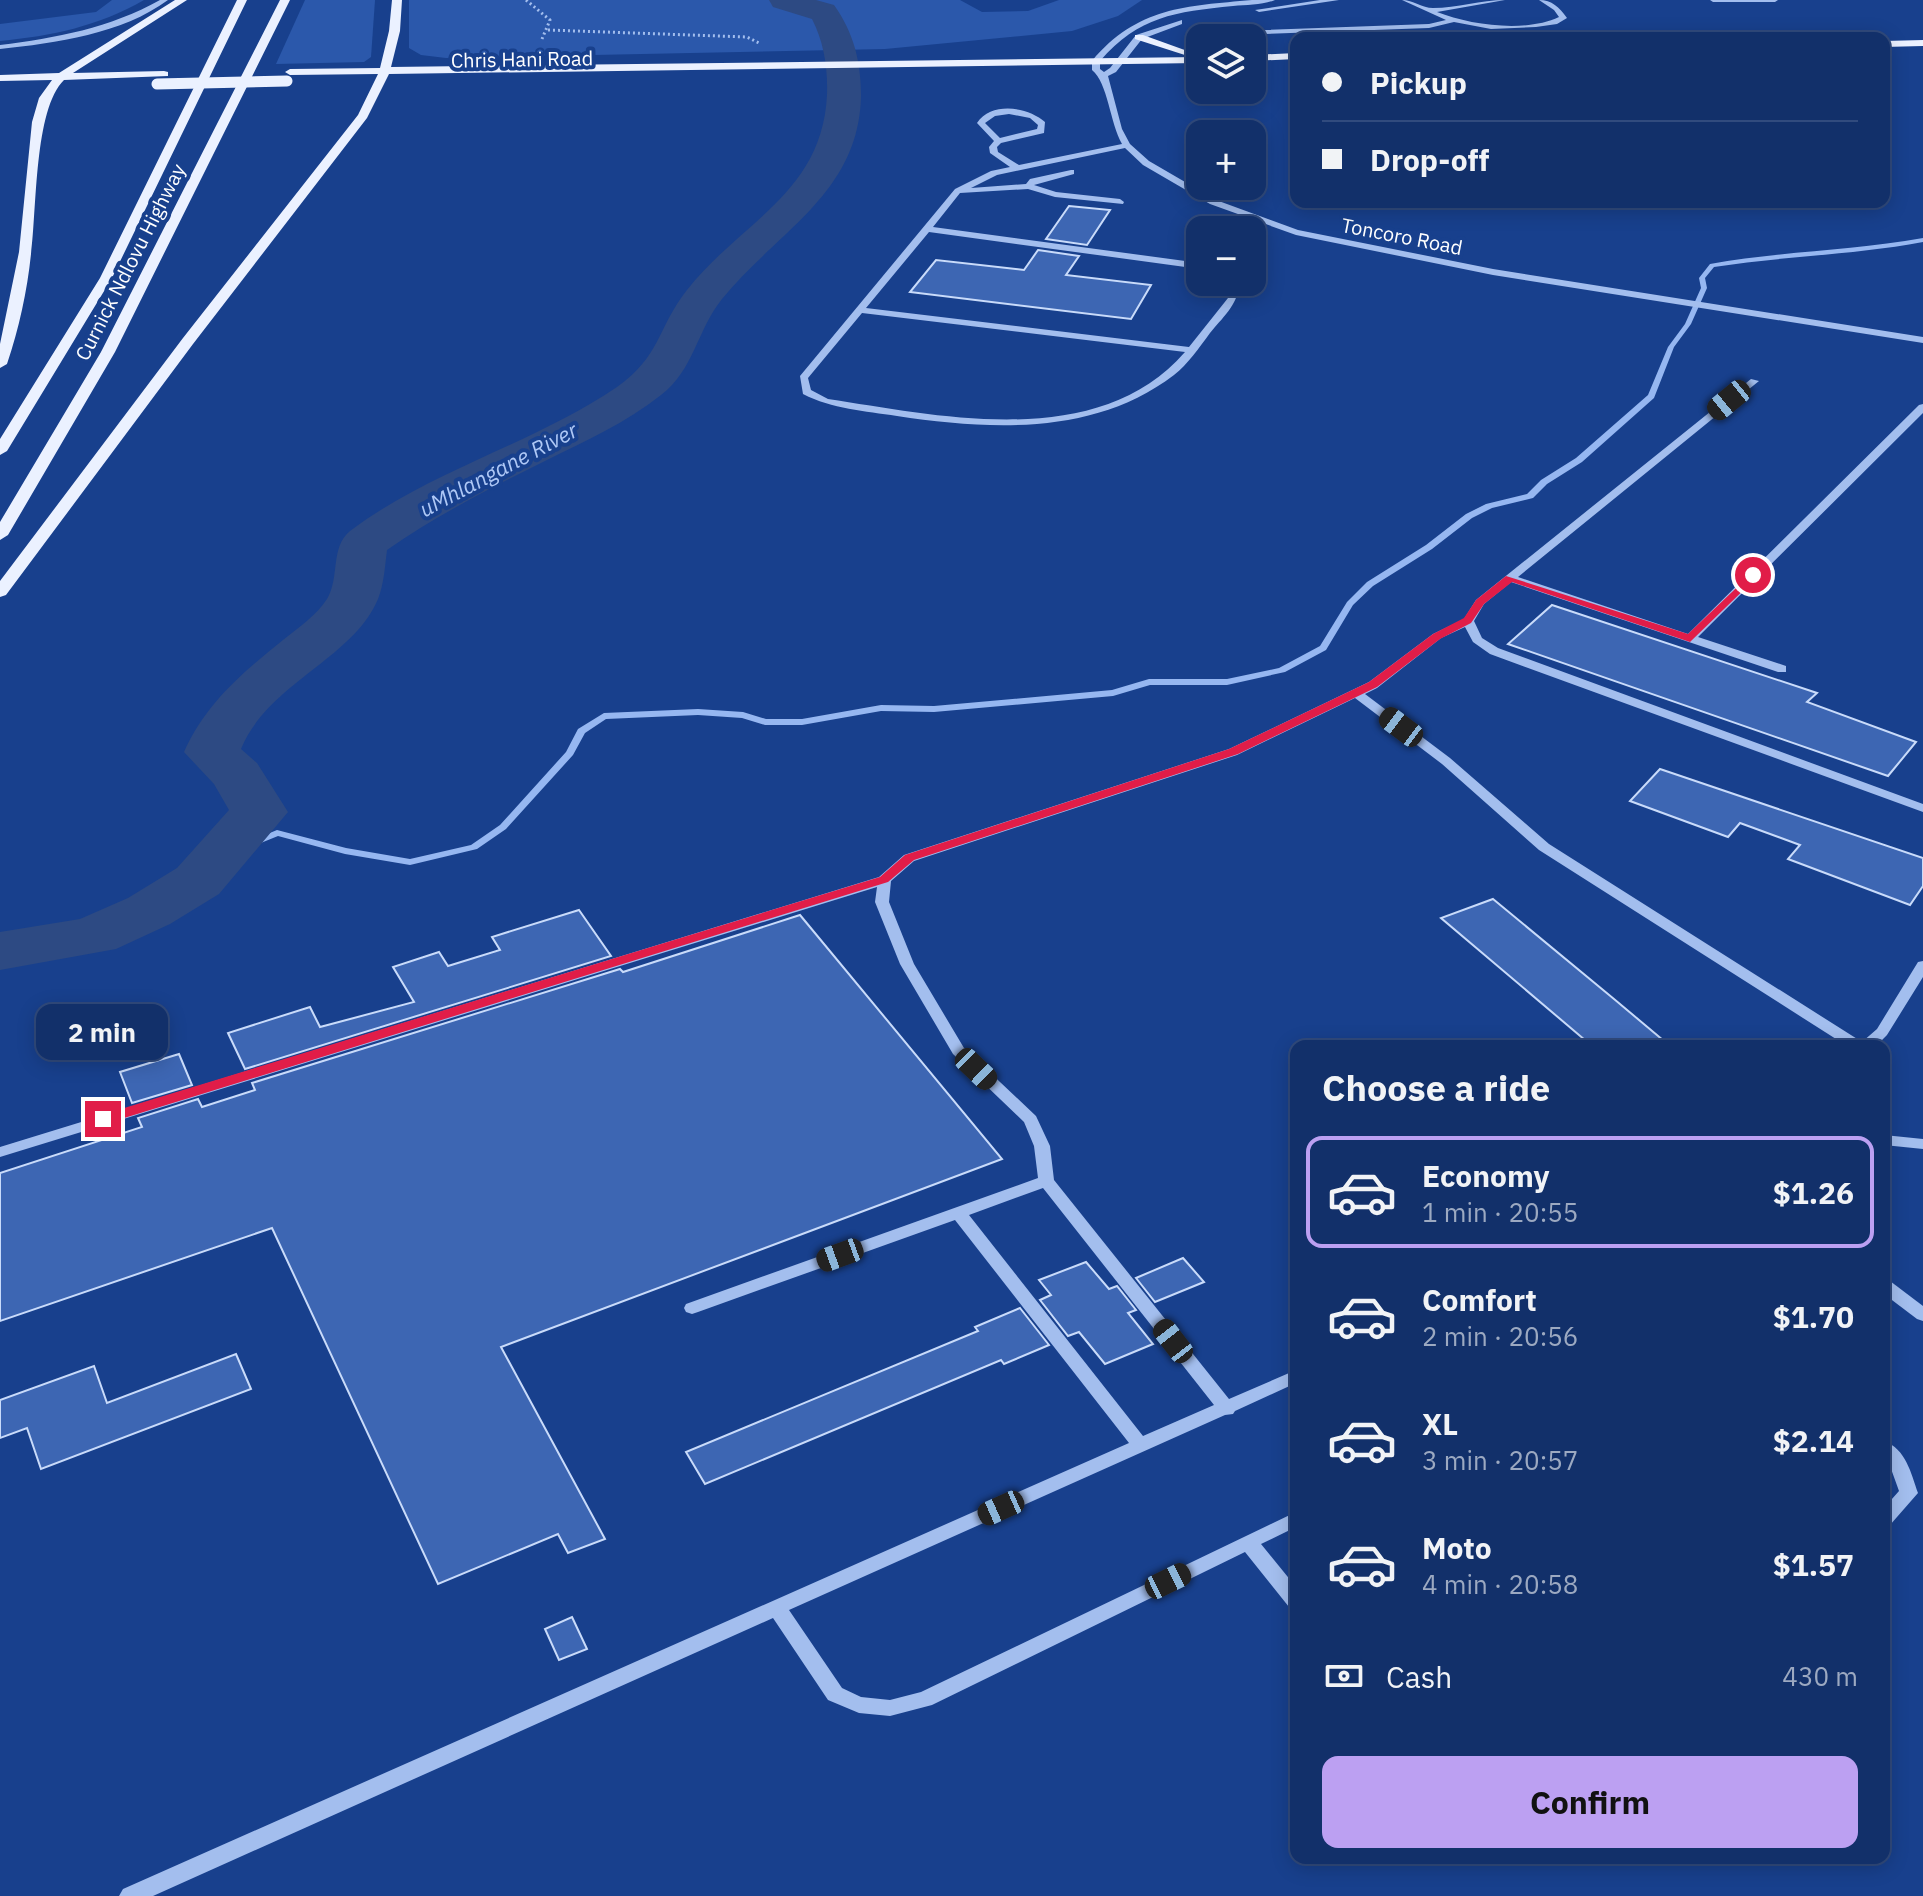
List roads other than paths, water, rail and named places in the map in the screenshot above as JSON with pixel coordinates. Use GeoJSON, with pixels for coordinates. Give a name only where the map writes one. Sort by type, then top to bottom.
{"type":"FeatureCollection","features":[{"type":"Feature","properties":{"kind":"main road"},"geometry":{"type":"LineString","coordinates":[[0,364],[15,307],[38,125],[51,86],[182,0]]}},
{"type":"Feature","properties":{"kind":"main road","name":"Curnick Ndlovu Highway"},"geometry":{"type":"LineString","coordinates":[[0,451],[106,278],[242,0]]}},
{"type":"Feature","properties":{"kind":"main road","name":"Curnick Ndlovu Highway"},"geometry":{"type":"LineString","coordinates":[[0,535],[108,352],[285,0]]}},
{"type":"Feature","properties":{"kind":"main road"},"geometry":{"type":"LineString","coordinates":[[0,592],[188,341],[347,140],[385,75],[393,49],[397,0]]}},
{"type":"Feature","properties":{"kind":"main road"},"geometry":{"type":"LineString","coordinates":[[1139,37],[1186,53]]}},
{"type":"Feature","properties":{"kind":"main road"},"geometry":{"type":"LineString","coordinates":[[1890,44],[1923,43]]}},
{"type":"Feature","properties":{"kind":"main road"},"geometry":{"type":"LineString","coordinates":[[1266,57],[1290,56]]}},
{"type":"Feature","properties":{"kind":"main road","name":"Chris Hani Road"},"geometry":{"type":"LineString","coordinates":[[0,78],[289,77],[1186,59]]}},
{"type":"Feature","properties":{"kind":"main road","name":"Chris Hani Road"},"geometry":{"type":"LineString","coordinates":[[0,88],[160,79]]}},
{"type":"Feature","properties":{"kind":"street"},"geometry":{"type":"LineString","coordinates":[[0,47],[97,29],[165,0]]}},
{"type":"Feature","properties":{"kind":"street"},"geometry":{"type":"LineString","coordinates":[[1096,61],[1122,34],[1144,21],[1272,0]]}},
{"type":"Feature","properties":{"kind":"street"},"geometry":{"type":"LineString","coordinates":[[1104,75],[1139,37],[1187,20],[1336,0]]}},
{"type":"Feature","properties":{"kind":"street"},"geometry":{"type":"LineString","coordinates":[[1405,0],[1451,21],[1476,28],[1549,24],[1563,18],[1557,9],[1542,0]]}},
{"type":"Feature","properties":{"kind":"street"},"geometry":{"type":"LineString","coordinates":[[1428,11],[1502,0]]}},
{"type":"Feature","properties":{"kind":"street"},"geometry":{"type":"LineString","coordinates":[[1713,0],[1775,0]]}},
{"type":"Feature","properties":{"kind":"street"},"geometry":{"type":"LineString","coordinates":[[1266,32],[1429,26],[1451,21]]}},
{"type":"Feature","properties":{"kind":"street","name":"Toncoro Road"},"geometry":{"type":"LineString","coordinates":[[1096,61],[1096,70],[1104,75],[1118,129],[1127,145],[1146,163],[1213,202],[1296,232],[1417,259],[1923,340]]}},
{"type":"Feature","properties":{"kind":"street"},"geometry":{"type":"LineString","coordinates":[[998,141],[981,123],[987,116],[1020,112],[1033,116],[1042,124],[1041,131],[998,141],[993,147],[994,153],[1017,168]]}},
{"type":"Feature","properties":{"kind":"street"},"geometry":{"type":"LineString","coordinates":[[1127,145],[1017,168],[972,182],[958,191],[803,378],[806,392],[825,402],[993,425],[1051,422],[1120,402],[1171,373],[1233,296]]}},
{"type":"Feature","properties":{"kind":"street"},"geometry":{"type":"LineString","coordinates":[[1028,186],[1033,181],[1071,172]]}},
{"type":"Feature","properties":{"kind":"street"},"geometry":{"type":"LineString","coordinates":[[958,191],[1028,186],[1055,194],[1120,202]]}},
{"type":"Feature","properties":{"kind":"street"},"geometry":{"type":"LineString","coordinates":[[927,229],[1186,264]]}},
{"type":"Feature","properties":{"kind":"street"},"geometry":{"type":"LineString","coordinates":[[859,310],[1189,350]]}},
{"type":"Feature","properties":{"kind":"street"},"geometry":{"type":"LineString","coordinates":[[0,1152],[884,880],[909,858],[1233,752],[1373,685],[1437,636],[1468,621],[1480,602],[1754,381]]}},
{"type":"Feature","properties":{"kind":"street"},"geometry":{"type":"LineString","coordinates":[[1690,638],[1923,407]]}},
{"type":"Feature","properties":{"kind":"street"},"geometry":{"type":"LineString","coordinates":[[1510,578],[1782,669]]}},
{"type":"Feature","properties":{"kind":"street"},"geometry":{"type":"LineString","coordinates":[[1468,621],[1477,640],[1494,651],[1923,808]]}},
{"type":"Feature","properties":{"kind":"street"},"geometry":{"type":"LineString","coordinates":[[1356,693],[1446,761],[1544,847],[1849,1040]]}},
{"type":"Feature","properties":{"kind":"street"},"geometry":{"type":"LineString","coordinates":[[884,880],[882,902],[907,964],[958,1051],[1031,1120],[1042,1146],[1046,1181],[1227,1409]]}},
{"type":"Feature","properties":{"kind":"street"},"geometry":{"type":"LineString","coordinates":[[1873,1040],[1882,1032],[1923,965]]}},
{"type":"Feature","properties":{"kind":"street"},"geometry":{"type":"LineString","coordinates":[[1890,1141],[1923,1144]]}},
{"type":"Feature","properties":{"kind":"street"},"geometry":{"type":"LineString","coordinates":[[692,1308],[1046,1181]]}},
{"type":"Feature","properties":{"kind":"street"},"geometry":{"type":"LineString","coordinates":[[958,1212],[1141,1446]]}},
{"type":"Feature","properties":{"kind":"street"},"geometry":{"type":"LineString","coordinates":[[1890,1290],[1923,1315]]}},
{"type":"Feature","properties":{"kind":"street"},"geometry":{"type":"LineString","coordinates":[[130,1896],[1290,1379]]}},
{"type":"Feature","properties":{"kind":"street"},"geometry":{"type":"LineString","coordinates":[[1890,1454],[1898,1462],[1909,1493],[1890,1514]]}},
{"type":"Feature","properties":{"kind":"street"},"geometry":{"type":"LineString","coordinates":[[776,1606],[835,1694],[859,1705],[890,1708],[925,1699],[1290,1522]]}},
{"type":"Feature","properties":{"kind":"street"},"geometry":{"type":"LineString","coordinates":[[1248,1542],[1290,1594]]}},
{"type":"Feature","properties":{"kind":"waterway","name":"uMhlangane River"},"geometry":{"type":"LineString","coordinates":[[0,951],[94,936],[149,911],[198,881],[259,812],[237,775],[212,752],[222,730],[236,709],[254,691],[315,640],[350,604],[357,585],[364,544],[447,493],[615,407],[645,387],[664,369],[700,300],[722,273],[796,204],[817,180],[833,153],[843,120],[844,81],[836,36],[823,12],[784,0]]}},
{"type":"Feature","properties":{"kind":"waterway"},"geometry":{"type":"LineString","coordinates":[[219,857],[277,833],[345,851],[410,862],[474,847],[503,827],[570,753],[581,731],[604,716],[698,712],[743,715],[765,722],[802,722],[881,708],[934,709],[1113,693],[1149,682],[1227,682],[1282,670],[1323,648],[1350,604],[1370,584],[1429,547],[1469,516],[1489,506],[1530,496],[1544,482],[1579,460],[1651,396],[1671,347],[1688,324],[1704,288],[1702,278],[1712,265],[1871,249],[1923,240]]}}]}
